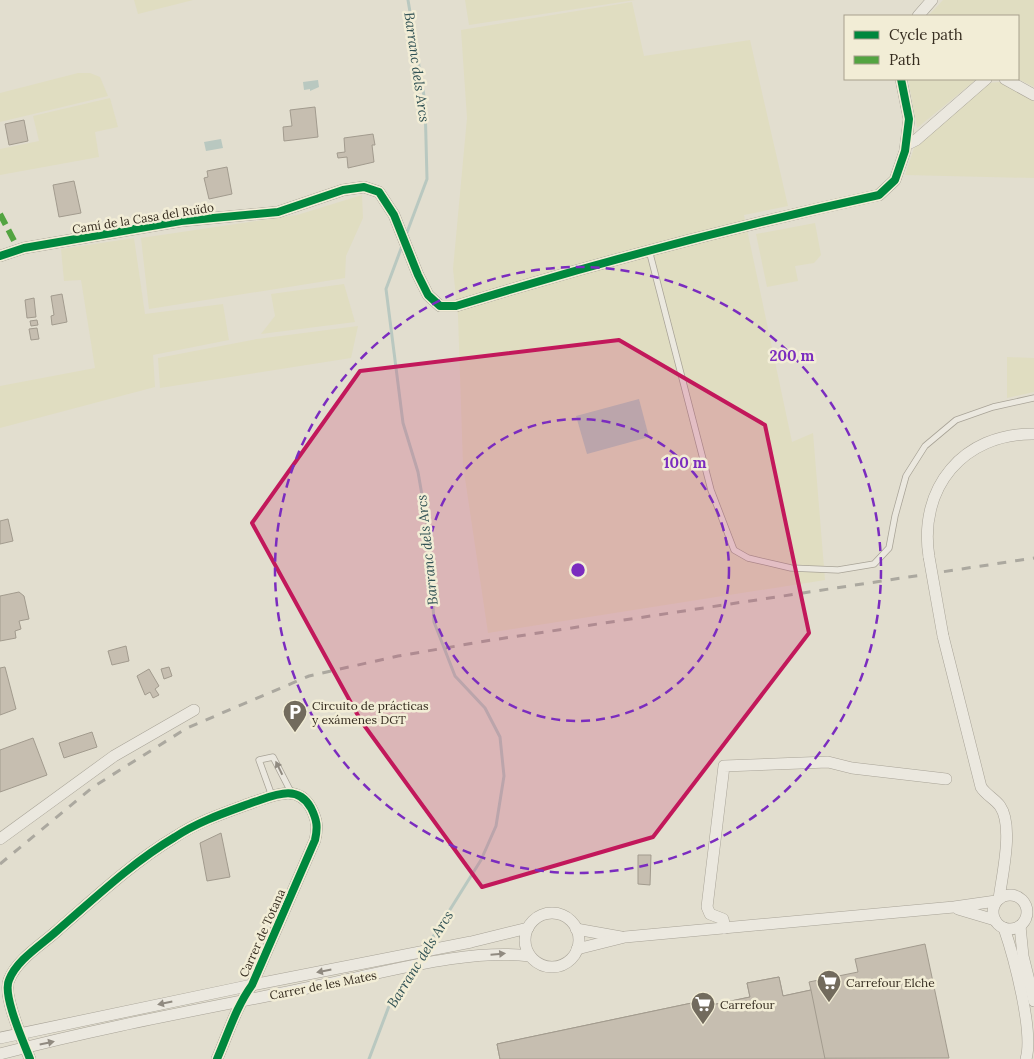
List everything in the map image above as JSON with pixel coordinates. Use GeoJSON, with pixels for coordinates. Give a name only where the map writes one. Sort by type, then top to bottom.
{"type":"FeatureCollection","features":[{"type":"Feature","properties":{"kind":"street"},"geometry":{"type":"LineString","coordinates":[[919,15],[932,0]]}},
{"type":"Feature","properties":{"kind":"street"},"geometry":{"type":"LineString","coordinates":[[649,250],[749,224],[879,195],[895,180],[906,145],[909,119],[901,80]]}},
{"type":"Feature","properties":{"kind":"street"},"geometry":{"type":"LineString","coordinates":[[906,145],[916,140],[985,80]]}},
{"type":"Feature","properties":{"kind":"street"},"geometry":{"type":"LineString","coordinates":[[1007,80],[1034,95]]}},
{"type":"Feature","properties":{"kind":"street","name":"Camí de la Casa del Ruïdo"},"geometry":{"type":"LineString","coordinates":[[0,256],[24,248],[181,221],[278,212],[343,190],[364,187],[379,192],[394,215],[428,295],[440,306],[456,306],[576,269],[649,250]]}},
{"type":"Feature","properties":{"kind":"street"},"geometry":{"type":"LineString","coordinates":[[1026,1059],[1030,1050],[1030,1031],[1015,958],[993,912],[1002,898],[1002,875],[1007,829],[1005,817],[1000,805],[987,796],[981,787],[943,636],[926,540],[929,510],[941,482],[958,461],[978,447],[1000,437],[1034,434]]}},
{"type":"Feature","properties":{"kind":"street"},"geometry":{"type":"LineString","coordinates":[[0,838],[114,756],[194,710]]}},
{"type":"Feature","properties":{"kind":"street"},"geometry":{"type":"LineString","coordinates":[[726,928],[723,919],[710,914],[707,907],[724,766],[828,762],[852,768],[946,778]]}},
{"type":"Feature","properties":{"kind":"street"},"geometry":{"type":"LineString","coordinates":[[30,1059],[7,992],[8,980],[20,964],[91,901],[175,836],[217,815],[272,796],[291,792]]}},
{"type":"Feature","properties":{"kind":"street","name":"Carrer de Totana"},"geometry":{"type":"LineString","coordinates":[[217,1059],[236,1017],[239,1002],[252,985],[315,840],[318,826],[307,800],[295,792],[291,792]]}},
{"type":"Feature","properties":{"kind":"street"},"geometry":{"type":"LineString","coordinates":[[577,950],[578,936],[572,922],[556,914],[540,916],[528,928],[525,942],[530,956],[544,966],[560,966],[567,962],[577,950],[625,937],[954,907],[1002,898],[1023,900],[1031,912],[1020,926],[1013,929],[954,907]]}},
{"type":"Feature","properties":{"kind":"street"},"geometry":{"type":"LineString","coordinates":[[1020,926],[1023,956],[1034,1001]]}},
{"type":"Feature","properties":{"kind":"street","name":"Carrer de les Mates"},"geometry":{"type":"LineString","coordinates":[[0,1038],[252,985],[471,942],[528,928]]}},
{"type":"Feature","properties":{"kind":"street"},"geometry":{"type":"LineString","coordinates":[[576,929],[625,937]]}},
{"type":"Feature","properties":{"kind":"street","name":"Carrer de les Mates"},"geometry":{"type":"LineString","coordinates":[[0,1054],[239,1002],[465,957],[507,953],[530,956]]}},
{"type":"Feature","properties":{"kind":"lane"},"geometry":{"type":"LineString","coordinates":[[649,250],[711,490],[734,550],[748,558],[791,568],[823,570],[838,570],[874,564],[889,548],[895,516],[906,476],[925,446],[956,420],[993,406],[1034,398]]}},
{"type":"Feature","properties":{"kind":"lane"},"geometry":{"type":"LineString","coordinates":[[272,796],[259,760],[273,757],[291,792]]}},
{"type":"Feature","properties":{"kind":"highlighted area"},"geometry":{"type":"Polygon","coordinates":[[[619,340],[765,425],[809,633],[653,837],[482,887],[361,721],[252,523],[360,371],[619,340]]]}},
{"type":"Feature","properties":{"kind":"shaded area"},"geometry":{"type":"Polygon","coordinates":[[[134,0],[193,0],[138,14],[134,0]]]}},
{"type":"Feature","properties":{"kind":"shaded area"},"geometry":{"type":"Polygon","coordinates":[[[465,0],[635,0],[469,25],[465,0]]]}},
{"type":"Feature","properties":{"kind":"shaded area"},"geometry":{"type":"Polygon","coordinates":[[[943,0],[1034,0],[1034,87],[1019,80],[1019,15],[929,15],[943,0]]]}},
{"type":"Feature","properties":{"kind":"shaded area"},"geometry":{"type":"Polygon","coordinates":[[[632,2],[644,56],[750,40],[788,206],[744,215],[792,442],[813,433],[825,580],[488,633],[463,465],[458,316],[453,269],[467,118],[461,30],[632,2]]]}},
{"type":"Feature","properties":{"kind":"shaded area"},"geometry":{"type":"Polygon","coordinates":[[[78,73],[90,73],[100,77],[108,96],[0,122],[0,93],[78,73]]]}},
{"type":"Feature","properties":{"kind":"shaded area"},"geometry":{"type":"Polygon","coordinates":[[[318,80],[319,87],[310,91],[310,89],[304,90],[303,82],[318,80]]]}},
{"type":"Feature","properties":{"kind":"shaded area"},"geometry":{"type":"Polygon","coordinates":[[[908,80],[976,80],[917,128],[908,80]]]}},
{"type":"Feature","properties":{"kind":"shaded area"},"geometry":{"type":"Polygon","coordinates":[[[1000,82],[1034,101],[1034,178],[905,175],[914,148],[979,89],[988,83],[1000,82]]]}},
{"type":"Feature","properties":{"kind":"shaded area"},"geometry":{"type":"Polygon","coordinates":[[[110,98],[118,127],[95,132],[99,157],[0,175],[0,149],[39,141],[33,116],[110,98]]]}},
{"type":"Feature","properties":{"kind":"shaded area"},"geometry":{"type":"Polygon","coordinates":[[[221,139],[223,148],[206,151],[204,142],[221,139]]]}},
{"type":"Feature","properties":{"kind":"shaded area"},"geometry":{"type":"Polygon","coordinates":[[[362,195],[363,218],[346,256],[345,278],[149,309],[141,238],[297,215],[362,195]]]}},
{"type":"Feature","properties":{"kind":"shaded area"},"geometry":{"type":"Polygon","coordinates":[[[815,223],[821,255],[814,263],[795,266],[798,281],[767,287],[756,234],[815,223]]]}},
{"type":"Feature","properties":{"kind":"shaded area"},"geometry":{"type":"Polygon","coordinates":[[[134,238],[145,314],[223,304],[229,340],[153,355],[155,387],[0,428],[0,386],[95,368],[81,280],[64,281],[61,249],[134,238]]]}},
{"type":"Feature","properties":{"kind":"shaded area"},"geometry":{"type":"Polygon","coordinates":[[[344,284],[355,322],[261,334],[275,316],[271,294],[344,284]]]}},
{"type":"Feature","properties":{"kind":"shaded area"},"geometry":{"type":"Polygon","coordinates":[[[358,326],[351,358],[160,388],[158,358],[257,339],[358,326]]]}},
{"type":"Feature","properties":{"kind":"shaded area"},"geometry":{"type":"Polygon","coordinates":[[[1007,357],[1034,358],[1034,392],[1007,398],[1007,357]]]}},
{"type":"Feature","properties":{"kind":"shaded area"},"geometry":{"type":"Polygon","coordinates":[[[639,399],[649,437],[587,454],[576,416],[639,399]]]}},
{"type":"Feature","properties":{"kind":"building"},"geometry":{"type":"Polygon","coordinates":[[[315,107],[318,137],[284,141],[283,127],[292,126],[290,110],[315,107]]]}},
{"type":"Feature","properties":{"kind":"building"},"geometry":{"type":"Polygon","coordinates":[[[24,120],[28,141],[9,145],[5,124],[24,120]]]}},
{"type":"Feature","properties":{"kind":"building"},"geometry":{"type":"Polygon","coordinates":[[[373,134],[375,145],[372,145],[374,162],[348,168],[347,157],[338,158],[337,153],[345,152],[344,138],[373,134]]]}},
{"type":"Feature","properties":{"kind":"building"},"geometry":{"type":"Polygon","coordinates":[[[227,167],[232,194],[209,199],[204,178],[208,177],[207,171],[227,167]]]}},
{"type":"Feature","properties":{"kind":"building"},"geometry":{"type":"Polygon","coordinates":[[[74,181],[81,213],[59,217],[53,185],[74,181]]]}},
{"type":"Feature","properties":{"kind":"building"},"geometry":{"type":"Polygon","coordinates":[[[62,294],[67,322],[52,325],[51,316],[54,315],[51,296],[62,294]]]}},
{"type":"Feature","properties":{"kind":"building"},"geometry":{"type":"Polygon","coordinates":[[[34,298],[36,317],[27,318],[25,300],[34,298]]]}},
{"type":"Feature","properties":{"kind":"building"},"geometry":{"type":"Polygon","coordinates":[[[37,320],[38,325],[31,326],[30,321],[37,320]]]}},
{"type":"Feature","properties":{"kind":"building"},"geometry":{"type":"Polygon","coordinates":[[[37,328],[39,339],[31,340],[29,329],[37,328]]]}},
{"type":"Feature","properties":{"kind":"building"},"geometry":{"type":"Polygon","coordinates":[[[8,519],[13,541],[0,544],[0,521],[8,519]]]}},
{"type":"Feature","properties":{"kind":"building"},"geometry":{"type":"Polygon","coordinates":[[[19,592],[24,596],[29,619],[19,621],[21,629],[15,631],[16,638],[0,641],[0,596],[19,592]]]}},
{"type":"Feature","properties":{"kind":"building"},"geometry":{"type":"Polygon","coordinates":[[[126,646],[129,661],[112,665],[108,651],[126,646]]]}},
{"type":"Feature","properties":{"kind":"building"},"geometry":{"type":"Polygon","coordinates":[[[5,667],[16,709],[0,715],[0,668],[5,667]]]}},
{"type":"Feature","properties":{"kind":"building"},"geometry":{"type":"Polygon","coordinates":[[[169,667],[172,676],[164,679],[161,669],[169,667]]]}},
{"type":"Feature","properties":{"kind":"building"},"geometry":{"type":"Polygon","coordinates":[[[149,669],[159,686],[155,689],[159,695],[153,698],[150,692],[145,695],[137,676],[149,669]]]}},
{"type":"Feature","properties":{"kind":"building"},"geometry":{"type":"Polygon","coordinates":[[[92,732],[97,747],[64,758],[59,743],[92,732]]]}},
{"type":"Feature","properties":{"kind":"building"},"geometry":{"type":"Polygon","coordinates":[[[33,738],[47,775],[0,792],[0,750],[33,738]]]}},
{"type":"Feature","properties":{"kind":"building"},"geometry":{"type":"Polygon","coordinates":[[[221,833],[230,877],[207,881],[200,843],[221,833]]]}},
{"type":"Feature","properties":{"kind":"building"},"geometry":{"type":"Polygon","coordinates":[[[638,855],[651,855],[650,885],[638,884],[638,855]]]}},
{"type":"Feature","properties":{"kind":"building","name":"Carrefour Elche"},"geometry":{"type":"Polygon","coordinates":[[[925,944],[949,1058],[500,1059],[497,1044],[706,1000],[707,1006],[750,997],[747,983],[779,977],[783,996],[811,990],[809,982],[858,972],[855,959],[925,944]]]}},
{"type":"Feature","properties":{"kind":"building","name":"Carrefour"},"geometry":{"type":"Polygon","coordinates":[[[779,977],[783,996],[811,990],[825,1059],[500,1059],[497,1044],[706,1000],[707,1006],[750,997],[747,983],[779,977]]]}},
{"type":"Feature","properties":{"kind":"waterway","name":"Barranc dels Arcs"},"geometry":{"type":"LineString","coordinates":[[406,235],[427,179],[425,102],[408,0]]}},
{"type":"Feature","properties":{"kind":"waterway","name":"Barranc dels Arcs"},"geometry":{"type":"LineString","coordinates":[[402,246],[386,289],[403,423],[418,472],[428,530],[434,622],[455,676],[485,708],[500,737],[504,776],[496,826],[481,860],[426,948]]}},
{"type":"Feature","properties":{"kind":"waterway","name":"Barranc dels Arcs"},"geometry":{"type":"LineString","coordinates":[[369,1059],[389,1006],[412,970]]}},
{"type":"Feature","properties":{"kind":"railway"},"geometry":{"type":"LineString","coordinates":[[0,864],[93,787],[187,728],[309,676],[398,656],[492,640],[1034,558]]}},
{"type":"Feature","properties":{"kind":"marked path"},"geometry":{"type":"LineString","coordinates":[[0,214],[19,250]]}},
{"type":"Feature","properties":{"kind":"cycle path"},"geometry":{"type":"LineString","coordinates":[[0,256],[24,248],[181,221],[278,212],[343,190],[364,187],[379,192],[394,215],[428,295],[440,306],[456,306],[666,246],[772,219],[879,195],[895,180],[905,151],[909,119],[901,80]]}},
{"type":"Feature","properties":{"kind":"cycle path"},"geometry":{"type":"LineString","coordinates":[[30,1059],[11,1007],[8,987],[13,972],[31,952],[130,869],[184,831],[213,817],[278,794],[286,793],[300,796],[306,801],[315,816],[315,840],[252,985],[237,1011],[217,1059]]}},
{"type":"Feature","properties":{"kind":"place","name":"Circuito de prácticas y exámenes DGT"},"geometry":{"type":"Point","coordinates":[295,733]}},
{"type":"Feature","properties":{"kind":"place","name":"Carrefour Elche"},"geometry":{"type":"Point","coordinates":[829,1003]}},
{"type":"Feature","properties":{"kind":"place","name":"Carrefour"},"geometry":{"type":"Point","coordinates":[703,1025]}}]}
